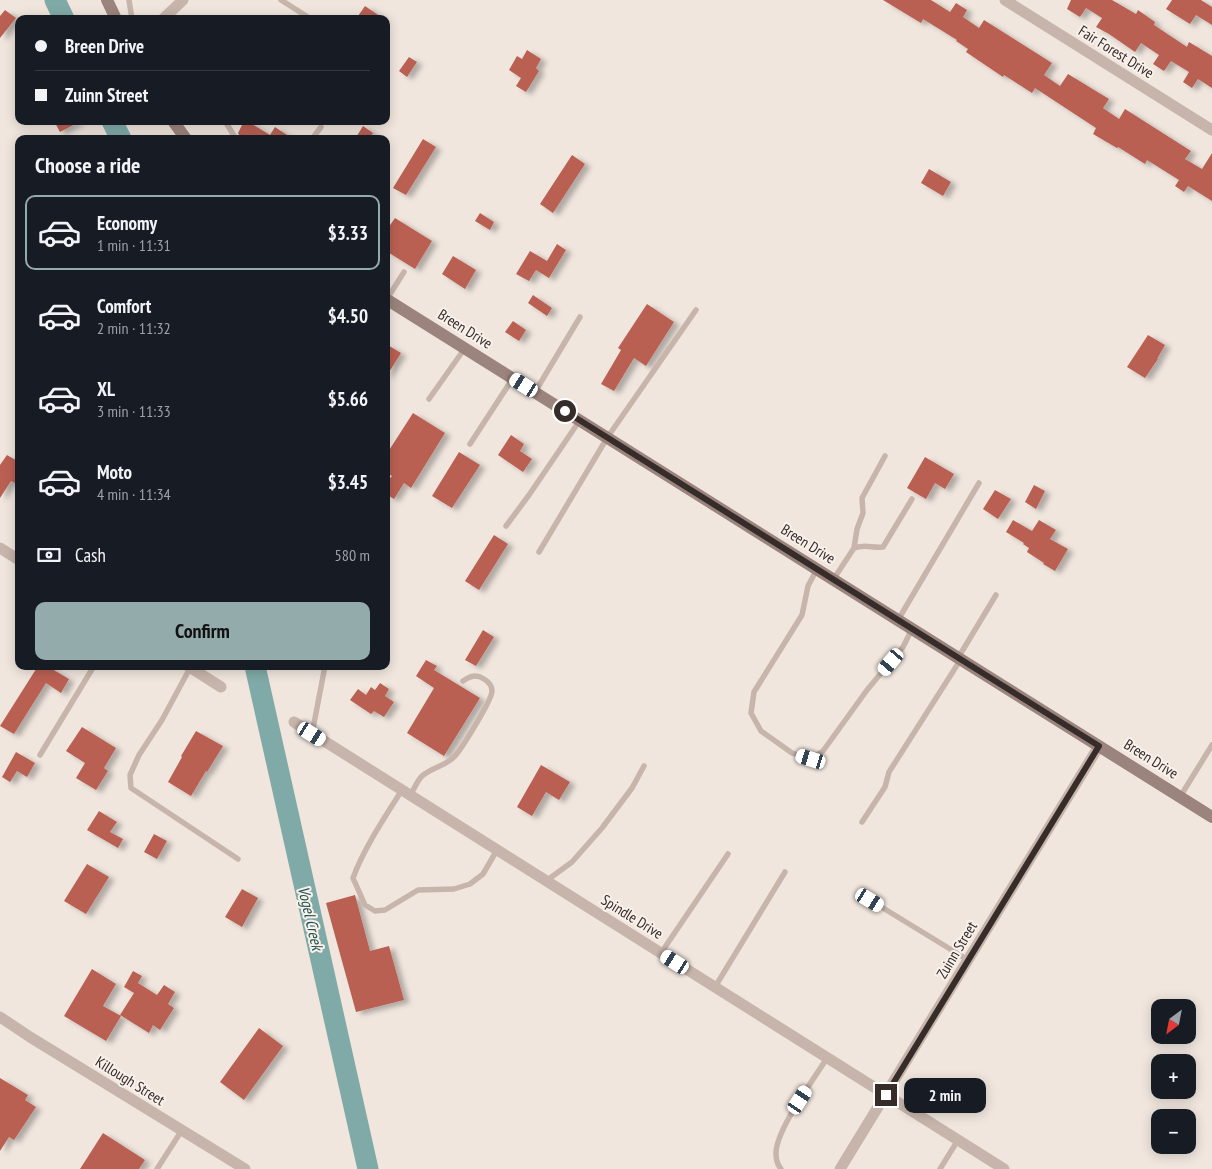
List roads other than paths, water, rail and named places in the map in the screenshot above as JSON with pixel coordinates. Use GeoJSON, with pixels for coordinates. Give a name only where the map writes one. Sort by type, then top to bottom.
{"type":"FeatureCollection","features":[{"type":"Feature","properties":{"kind":"street"},"geometry":{"type":"LineString","coordinates":[[106,0],[114,15]]}},
{"type":"Feature","properties":{"kind":"street"},"geometry":{"type":"LineString","coordinates":[[168,15],[183,0]]}},
{"type":"Feature","properties":{"kind":"street","name":"Fair Forest Drive"},"geometry":{"type":"LineString","coordinates":[[1005,0],[1212,130]]}},
{"type":"Feature","properties":{"kind":"street","name":"Breen Drive"},"geometry":{"type":"LineString","coordinates":[[390,301],[1212,817]]}},
{"type":"Feature","properties":{"kind":"street"},"geometry":{"type":"LineString","coordinates":[[0,548],[15,557]]}},
{"type":"Feature","properties":{"kind":"street"},"geometry":{"type":"LineString","coordinates":[[194,670],[221,687]]}},
{"type":"Feature","properties":{"kind":"street","name":"Spindle Drive"},"geometry":{"type":"LineString","coordinates":[[294,722],[1004,1169]]}},
{"type":"Feature","properties":{"kind":"street","name":"Zuinn Street"},"geometry":{"type":"LineString","coordinates":[[840,1169],[1099,746]]}},
{"type":"Feature","properties":{"kind":"street","name":"Killough Street"},"geometry":{"type":"LineString","coordinates":[[0,1017],[245,1169]]}},
{"type":"Feature","properties":{"kind":"lane"},"geometry":{"type":"LineString","coordinates":[[129,0],[131,15]]}},
{"type":"Feature","properties":{"kind":"lane"},"geometry":{"type":"LineString","coordinates":[[281,0],[305,15]]}},
{"type":"Feature","properties":{"kind":"lane"},"geometry":{"type":"LineString","coordinates":[[315,135],[321,127]]}},
{"type":"Feature","properties":{"kind":"lane"},"geometry":{"type":"LineString","coordinates":[[390,294],[404,272]]}},
{"type":"Feature","properties":{"kind":"lane"},"geometry":{"type":"LineString","coordinates":[[539,552],[607,438],[696,310]]}},
{"type":"Feature","properties":{"kind":"lane"},"geometry":{"type":"LineString","coordinates":[[535,392],[580,317]]}},
{"type":"Feature","properties":{"kind":"lane"},"geometry":{"type":"LineString","coordinates":[[429,399],[465,348]]}},
{"type":"Feature","properties":{"kind":"lane"},"geometry":{"type":"LineString","coordinates":[[470,444],[513,378]]}},
{"type":"Feature","properties":{"kind":"lane"},"geometry":{"type":"LineString","coordinates":[[506,526],[580,420]]}},
{"type":"Feature","properties":{"kind":"lane"},"geometry":{"type":"LineString","coordinates":[[834,580],[854,548],[857,529],[863,513],[862,498],[885,456]]}},
{"type":"Feature","properties":{"kind":"lane"},"geometry":{"type":"LineString","coordinates":[[898,620],[980,483]]}},
{"type":"Feature","properties":{"kind":"lane"},"geometry":{"type":"LineString","coordinates":[[854,548],[864,545],[874,548],[883,547],[912,499]]}},
{"type":"Feature","properties":{"kind":"lane"},"geometry":{"type":"LineString","coordinates":[[817,569],[808,586],[802,615],[754,692],[751,713],[761,731],[792,753],[811,759],[823,751],[867,690],[902,647],[912,629]]}},
{"type":"Feature","properties":{"kind":"lane"},"geometry":{"type":"LineString","coordinates":[[862,822],[885,787],[889,772],[996,595]]}},
{"type":"Feature","properties":{"kind":"lane"},"geometry":{"type":"LineString","coordinates":[[40,755],[92,670]]}},
{"type":"Feature","properties":{"kind":"lane"},"geometry":{"type":"LineString","coordinates":[[187,670],[162,720],[139,755],[130,775],[132,788],[238,859]]}},
{"type":"Feature","properties":{"kind":"lane"},"geometry":{"type":"LineString","coordinates":[[312,734],[324,670]]}},
{"type":"Feature","properties":{"kind":"lane"},"geometry":{"type":"LineString","coordinates":[[463,681],[468,677],[480,677],[490,683],[494,692],[456,755],[448,762],[422,776],[386,816],[357,867],[353,878],[364,905],[375,911],[386,910],[418,890],[454,889],[470,884],[483,874],[497,850]]}},
{"type":"Feature","properties":{"kind":"lane"},"geometry":{"type":"LineString","coordinates":[[1180,797],[1212,745]]}},
{"type":"Feature","properties":{"kind":"lane"},"geometry":{"type":"LineString","coordinates":[[546,881],[572,862],[602,828],[632,788],[644,766]]}},
{"type":"Feature","properties":{"kind":"lane"},"geometry":{"type":"LineString","coordinates":[[661,953],[728,854]]}},
{"type":"Feature","properties":{"kind":"lane"},"geometry":{"type":"LineString","coordinates":[[716,987],[785,872]]}},
{"type":"Feature","properties":{"kind":"lane"},"geometry":{"type":"LineString","coordinates":[[870,900],[968,960]]}},
{"type":"Feature","properties":{"kind":"lane"},"geometry":{"type":"LineString","coordinates":[[780,1169],[775,1153],[779,1140],[791,1114],[827,1058]]}},
{"type":"Feature","properties":{"kind":"lane"},"geometry":{"type":"LineString","coordinates":[[157,1169],[182,1130]]}},
{"type":"Feature","properties":{"kind":"lane"},"geometry":{"type":"LineString","coordinates":[[940,1169],[958,1140]]}},
{"type":"Feature","properties":{"kind":"waterway","name":"Vogel Creek"},"geometry":{"type":"LineString","coordinates":[[55,0],[62,15]]}},
{"type":"Feature","properties":{"kind":"waterway","name":"Vogel Creek"},"geometry":{"type":"LineString","coordinates":[[114,125],[119,135]]}},
{"type":"Feature","properties":{"kind":"waterway","name":"Vogel Creek"},"geometry":{"type":"LineString","coordinates":[[256,670],[368,1169]]}}]}
